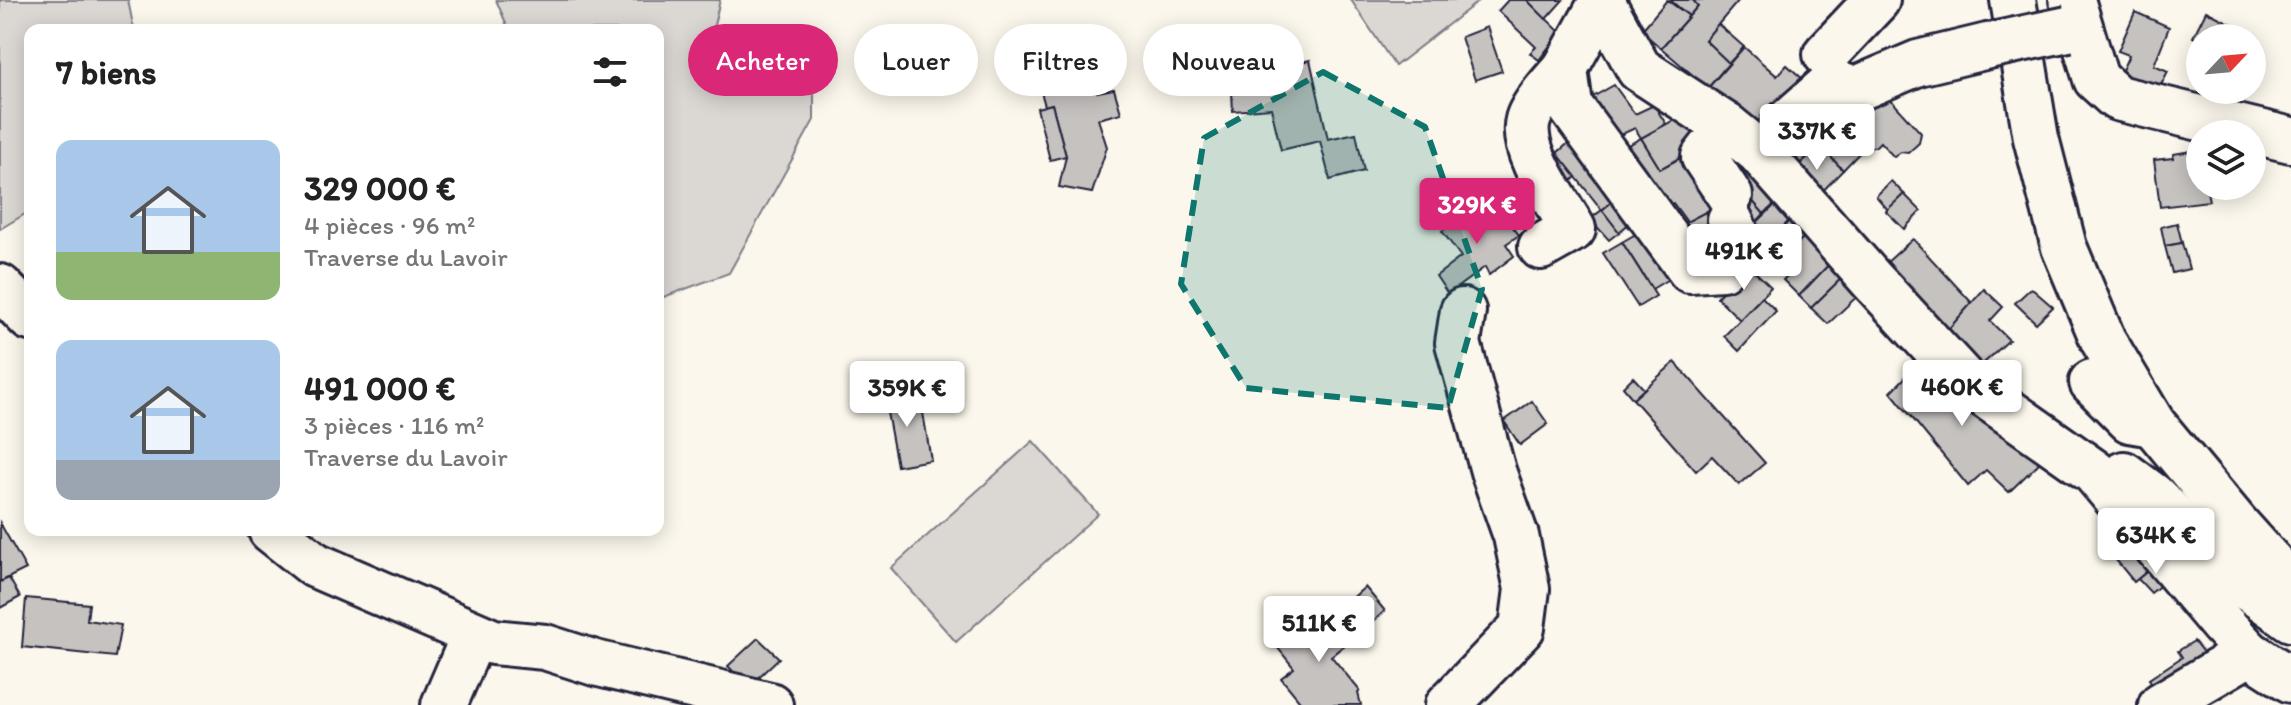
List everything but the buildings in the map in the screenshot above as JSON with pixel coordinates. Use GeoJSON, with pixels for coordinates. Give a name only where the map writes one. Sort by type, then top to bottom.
{"type":"FeatureCollection","features":[{"type":"Feature","properties":{"kind":"street"},"geometry":{"type":"LineString","coordinates":[[1826,54],[1877,0]]}},
{"type":"Feature","properties":{"kind":"street"},"geometry":{"type":"LineString","coordinates":[[2013,0],[2036,138],[2064,247],[2103,340],[2153,424],[2290,590]]}},
{"type":"Feature","properties":{"kind":"street"},"geometry":{"type":"LineString","coordinates":[[1568,87],[1603,1]]}},
{"type":"Feature","properties":{"kind":"street"},"geometry":{"type":"LineString","coordinates":[[1603,1],[1639,69],[1760,136],[1934,348],[1965,381],[2094,472],[2249,653],[2291,680]]}},
{"type":"Feature","properties":{"kind":"street"},"geometry":{"type":"LineString","coordinates":[[1568,87],[1690,270],[1722,268],[1741,244],[1730,208],[1704,157],[1760,136],[1833,82],[1854,90],[1918,63],[1988,46],[2070,14],[2096,79],[2117,98],[2291,140]]}},
{"type":"Feature","properties":{"kind":"street"},"geometry":{"type":"LineString","coordinates":[[1541,247],[1573,229],[1528,149],[1528,120],[1548,88],[1568,87]]}},
{"type":"Feature","properties":{"kind":"street"},"geometry":{"type":"LineString","coordinates":[[0,287],[24,312]]}},
{"type":"Feature","properties":{"kind":"street"},"geometry":{"type":"LineString","coordinates":[[1448,705],[1522,628],[1527,589],[1516,536],[1493,471],[1458,343],[1463,311]]}},
{"type":"Feature","properties":{"kind":"street"},"geometry":{"type":"LineString","coordinates":[[2092,382],[2130,420],[2153,424]]}},
{"type":"Feature","properties":{"kind":"street"},"geometry":{"type":"LineString","coordinates":[[2012,415],[2079,439],[2152,495],[2242,584],[2290,590]]}},
{"type":"Feature","properties":{"kind":"street"},"geometry":{"type":"LineString","coordinates":[[279,536],[315,565],[493,642],[545,647],[717,700],[770,705]]}},
{"type":"Feature","properties":{"kind":"street"},"geometry":{"type":"LineString","coordinates":[[444,705],[474,635]]}},
{"type":"Feature","properties":{"kind":"street"},"geometry":{"type":"LineString","coordinates":[[2161,705],[2249,653]]}},
{"type":"Feature","properties":{"kind":"highlighted area"},"geometry":{"type":"Polygon","coordinates":[[[1323,72],[1425,127],[1482,289],[1448,408],[1246,388],[1181,284],[1204,138],[1323,72]]]}},
{"type":"Feature","properties":{"kind":"shaded area"},"geometry":{"type":"Polygon","coordinates":[[[0,0],[128,0],[133,24],[24,24],[24,215],[0,229],[0,0]]]}},
{"type":"Feature","properties":{"kind":"shaded area"},"geometry":{"type":"Polygon","coordinates":[[[496,0],[720,0],[714,24],[688,24],[688,96],[814,96],[814,120],[729,273],[664,297],[664,24],[506,24],[496,0]]]}},
{"type":"Feature","properties":{"kind":"shaded area"},"geometry":{"type":"Polygon","coordinates":[[[1351,0],[1480,0],[1395,66],[1351,0]]]}},
{"type":"Feature","properties":{"kind":"shaded area"},"geometry":{"type":"Polygon","coordinates":[[[1033,441],[1098,514],[956,642],[891,568],[1033,441]]]}}]}
